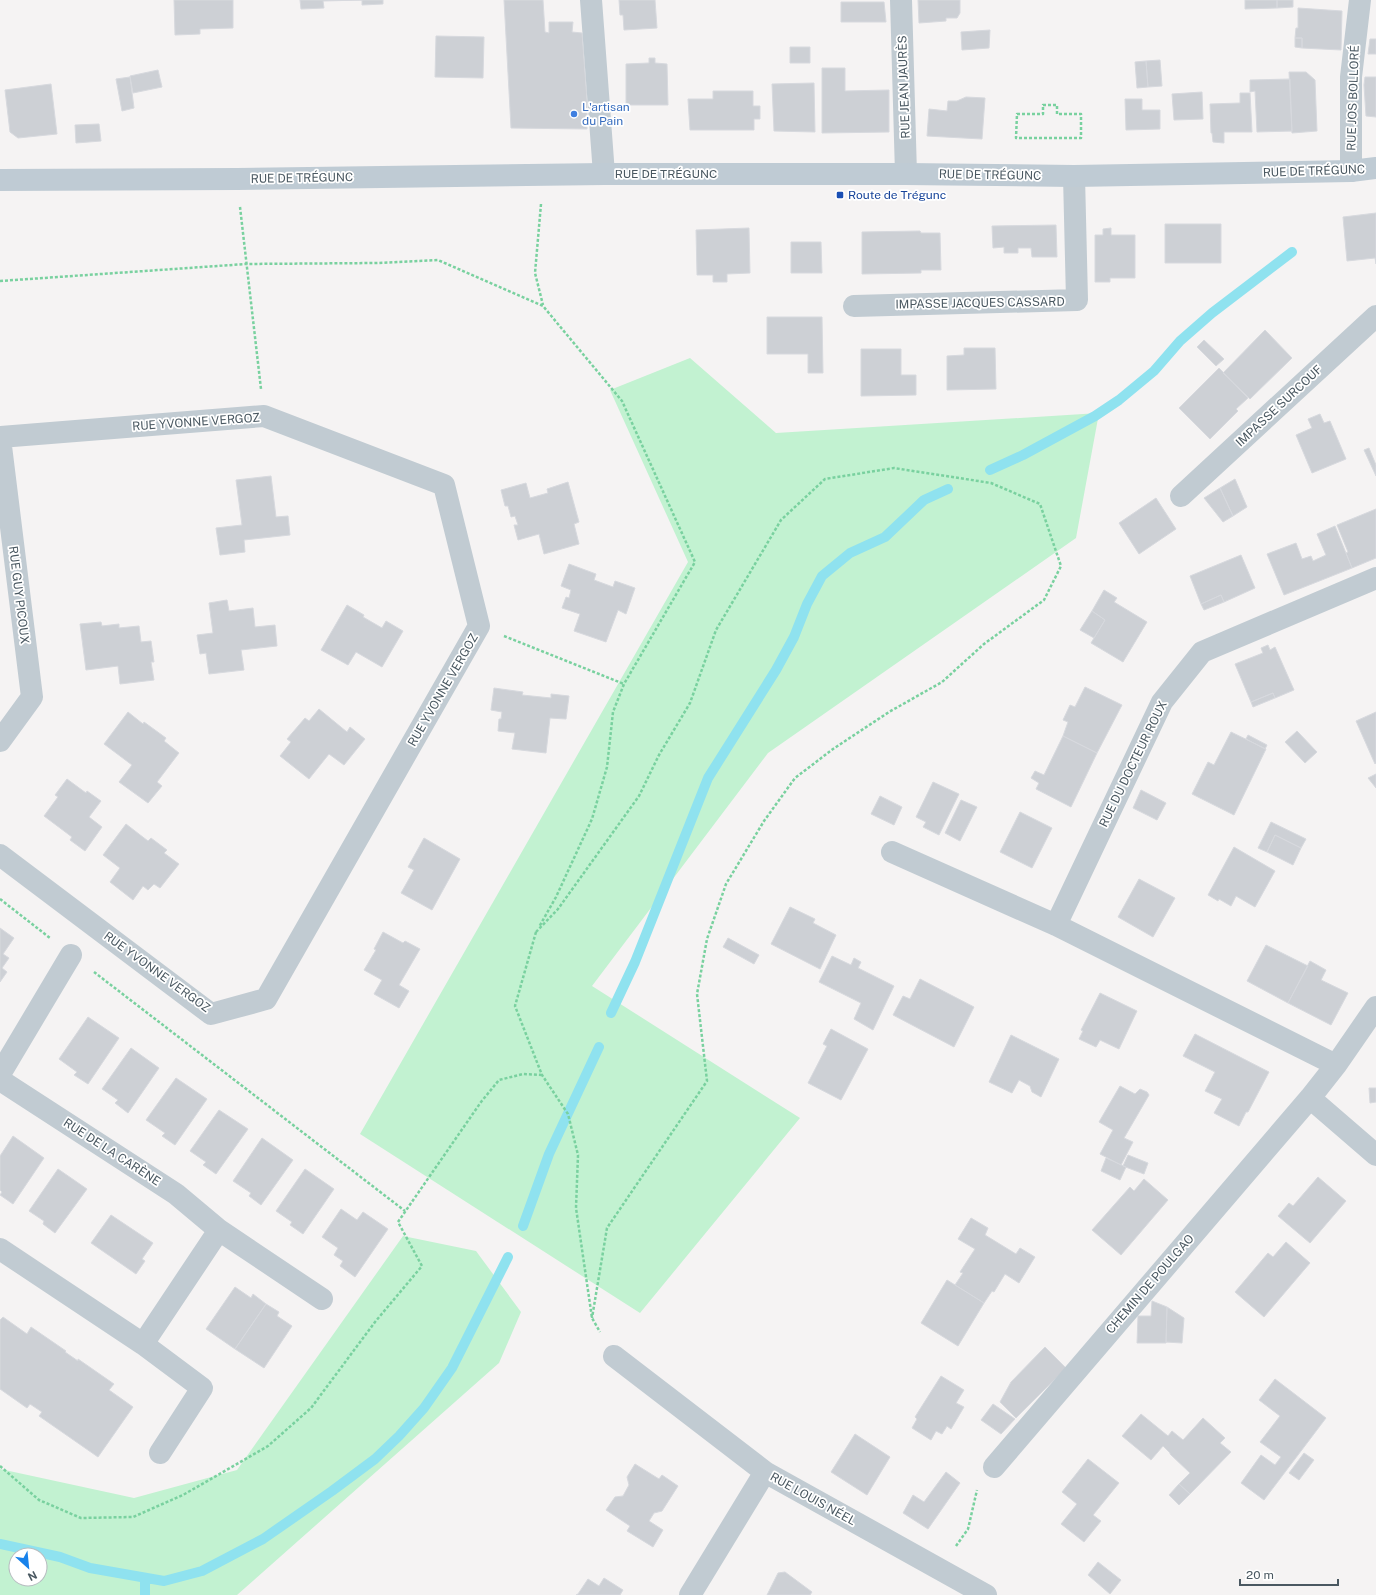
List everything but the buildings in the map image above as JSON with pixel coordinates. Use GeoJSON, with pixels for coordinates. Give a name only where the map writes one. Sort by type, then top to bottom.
{"type":"FeatureCollection","features":[{"type":"Feature","properties":{"kind":"main road","name":"RUE DE TRÉGUNC"},"geometry":{"type":"LineString","coordinates":[[0,180],[237,179],[544,174],[906,174],[1074,176],[1351,171],[1376,168]]}},
{"type":"Feature","properties":{"kind":"street","name":"RUE DE TRÉGUNC"},"geometry":{"type":"LineString","coordinates":[[591,0],[604,174]]}},
{"type":"Feature","properties":{"kind":"street","name":"RUE JEAN JAURÈS"},"geometry":{"type":"LineString","coordinates":[[901,0],[906,174]]}},
{"type":"Feature","properties":{"kind":"street","name":"RUE JOS BOLLORÉ"},"geometry":{"type":"LineString","coordinates":[[1351,171],[1352,77],[1360,0]]}},
{"type":"Feature","properties":{"kind":"street","name":"IMPASSE JACQUES CASSARD"},"geometry":{"type":"LineString","coordinates":[[854,306],[1078,300],[1074,176]]}},
{"type":"Feature","properties":{"kind":"street","name":"IMPASSE SURCOUF"},"geometry":{"type":"LineString","coordinates":[[1181,496],[1376,316]]}},
{"type":"Feature","properties":{"kind":"street","name":"RUE YVONNE VERGOZ"},"geometry":{"type":"LineString","coordinates":[[0,438],[264,416],[444,486],[479,626],[266,999],[211,1014],[0,855]]}},
{"type":"Feature","properties":{"kind":"street","name":"RUE GUY PICOUX"},"geometry":{"type":"LineString","coordinates":[[0,438],[32,697],[0,741]]}},
{"type":"Feature","properties":{"kind":"street","name":"RUE DU DOCTEUR ROUX"},"geometry":{"type":"LineString","coordinates":[[1056,925],[1162,702],[1202,652],[1376,578]]}},
{"type":"Feature","properties":{"kind":"street"},"geometry":{"type":"LineString","coordinates":[[892,852],[1056,925],[1336,1065]]}},
{"type":"Feature","properties":{"kind":"street"},"geometry":{"type":"LineString","coordinates":[[0,1074],[71,955]]}},
{"type":"Feature","properties":{"kind":"street","name":"CHEMIN DE POULGAO"},"geometry":{"type":"LineString","coordinates":[[994,1467],[1310,1098],[1336,1065],[1376,1007]]}},
{"type":"Feature","properties":{"kind":"street","name":"RUE DE LA CARÈNE"},"geometry":{"type":"LineString","coordinates":[[0,1080],[176,1194],[219,1230],[322,1299]]}},
{"type":"Feature","properties":{"kind":"street"},"geometry":{"type":"LineString","coordinates":[[1310,1098],[1376,1156]]}},
{"type":"Feature","properties":{"kind":"street"},"geometry":{"type":"LineString","coordinates":[[143,1344],[219,1230]]}},
{"type":"Feature","properties":{"kind":"street"},"geometry":{"type":"LineString","coordinates":[[0,1249],[143,1344],[202,1388],[160,1453]]}},
{"type":"Feature","properties":{"kind":"street"},"geometry":{"type":"LineString","coordinates":[[614,1356],[765,1472]]}},
{"type":"Feature","properties":{"kind":"street","name":"RUE LOUIS NÉEL"},"geometry":{"type":"LineString","coordinates":[[690,1595],[765,1472],[986,1595]]}},
{"type":"Feature","properties":{"kind":"path"},"geometry":{"type":"LineString","coordinates":[[1043,105],[1057,105],[1057,114],[1081,114],[1081,138],[1016,138],[1017,114],[1043,114],[1043,105]]}},
{"type":"Feature","properties":{"kind":"path"},"geometry":{"type":"LineString","coordinates":[[536,932],[558,910],[639,796],[659,755],[690,703],[716,630],[781,520],[826,479],[894,468],[990,483],[1040,504],[1061,566],[1044,600],[1010,627],[984,644],[942,682],[890,712],[832,749],[796,778],[764,821],[726,884],[707,939],[697,994],[707,1082],[607,1228],[592,1318],[576,1208],[578,1155],[568,1114],[542,1075],[515,1006],[536,932],[556,897],[592,819],[607,767],[612,712],[624,684],[695,562],[622,401],[543,306],[535,273],[538,221],[544,174]]}},
{"type":"Feature","properties":{"kind":"path"},"geometry":{"type":"LineString","coordinates":[[237,179],[264,416]]}},
{"type":"Feature","properties":{"kind":"path"},"geometry":{"type":"LineString","coordinates":[[0,281],[246,264],[377,263],[438,260],[543,306]]}},
{"type":"Feature","properties":{"kind":"path"},"geometry":{"type":"LineString","coordinates":[[479,626],[624,684]]}},
{"type":"Feature","properties":{"kind":"path"},"geometry":{"type":"LineString","coordinates":[[0,899],[405,1212]]}},
{"type":"Feature","properties":{"kind":"path"},"geometry":{"type":"LineString","coordinates":[[0,1466],[39,1500],[81,1518],[133,1517],[183,1495],[268,1446],[311,1408],[375,1322],[422,1266],[398,1222],[481,1102],[499,1080],[523,1074],[542,1075]]}},
{"type":"Feature","properties":{"kind":"path"},"geometry":{"type":"LineString","coordinates":[[940,1570],[968,1529],[977,1489],[994,1467]]}},
{"type":"Feature","properties":{"kind":"green space"},"geometry":{"type":"Polygon","coordinates":[[[690,358],[776,433],[1099,413],[1076,538],[768,753],[592,986],[800,1118],[640,1313],[360,1134],[688,562],[610,390],[690,358]]]}},
{"type":"Feature","properties":{"kind":"green space"},"geometry":{"type":"Polygon","coordinates":[[[403,1236],[476,1251],[521,1312],[499,1363],[237,1595],[0,1595],[0,1469],[134,1498],[237,1470],[403,1236]]]}},
{"type":"Feature","properties":{"kind":"waterway"},"geometry":{"type":"LineString","coordinates":[[990,470],[1023,455],[1095,416],[1119,400],[1154,371],[1180,341],[1212,313],[1292,252]]}},
{"type":"Feature","properties":{"kind":"waterway"},"geometry":{"type":"LineString","coordinates":[[611,1013],[635,962],[708,778],[776,670],[794,637],[807,604],[822,576],[850,553],[885,537],[924,500],[948,489]]}},
{"type":"Feature","properties":{"kind":"waterway"},"geometry":{"type":"LineString","coordinates":[[523,1226],[549,1154],[599,1047]]}},
{"type":"Feature","properties":{"kind":"waterway"},"geometry":{"type":"LineString","coordinates":[[0,1544],[60,1557],[90,1568],[164,1581],[202,1571],[263,1539],[375,1459],[399,1436],[424,1408],[452,1368],[508,1257]]}},
{"type":"Feature","properties":{"kind":"waterway"},"geometry":{"type":"LineString","coordinates":[[145,1579],[145,1595]]}},
{"type":"Feature","properties":{"kind":"place","name":"L'artisan du Pain"},"geometry":{"type":"Point","coordinates":[574,114]}},
{"type":"Feature","properties":{"kind":"place","name":"Route de Trégunc"},"geometry":{"type":"Point","coordinates":[840,195]}}]}
